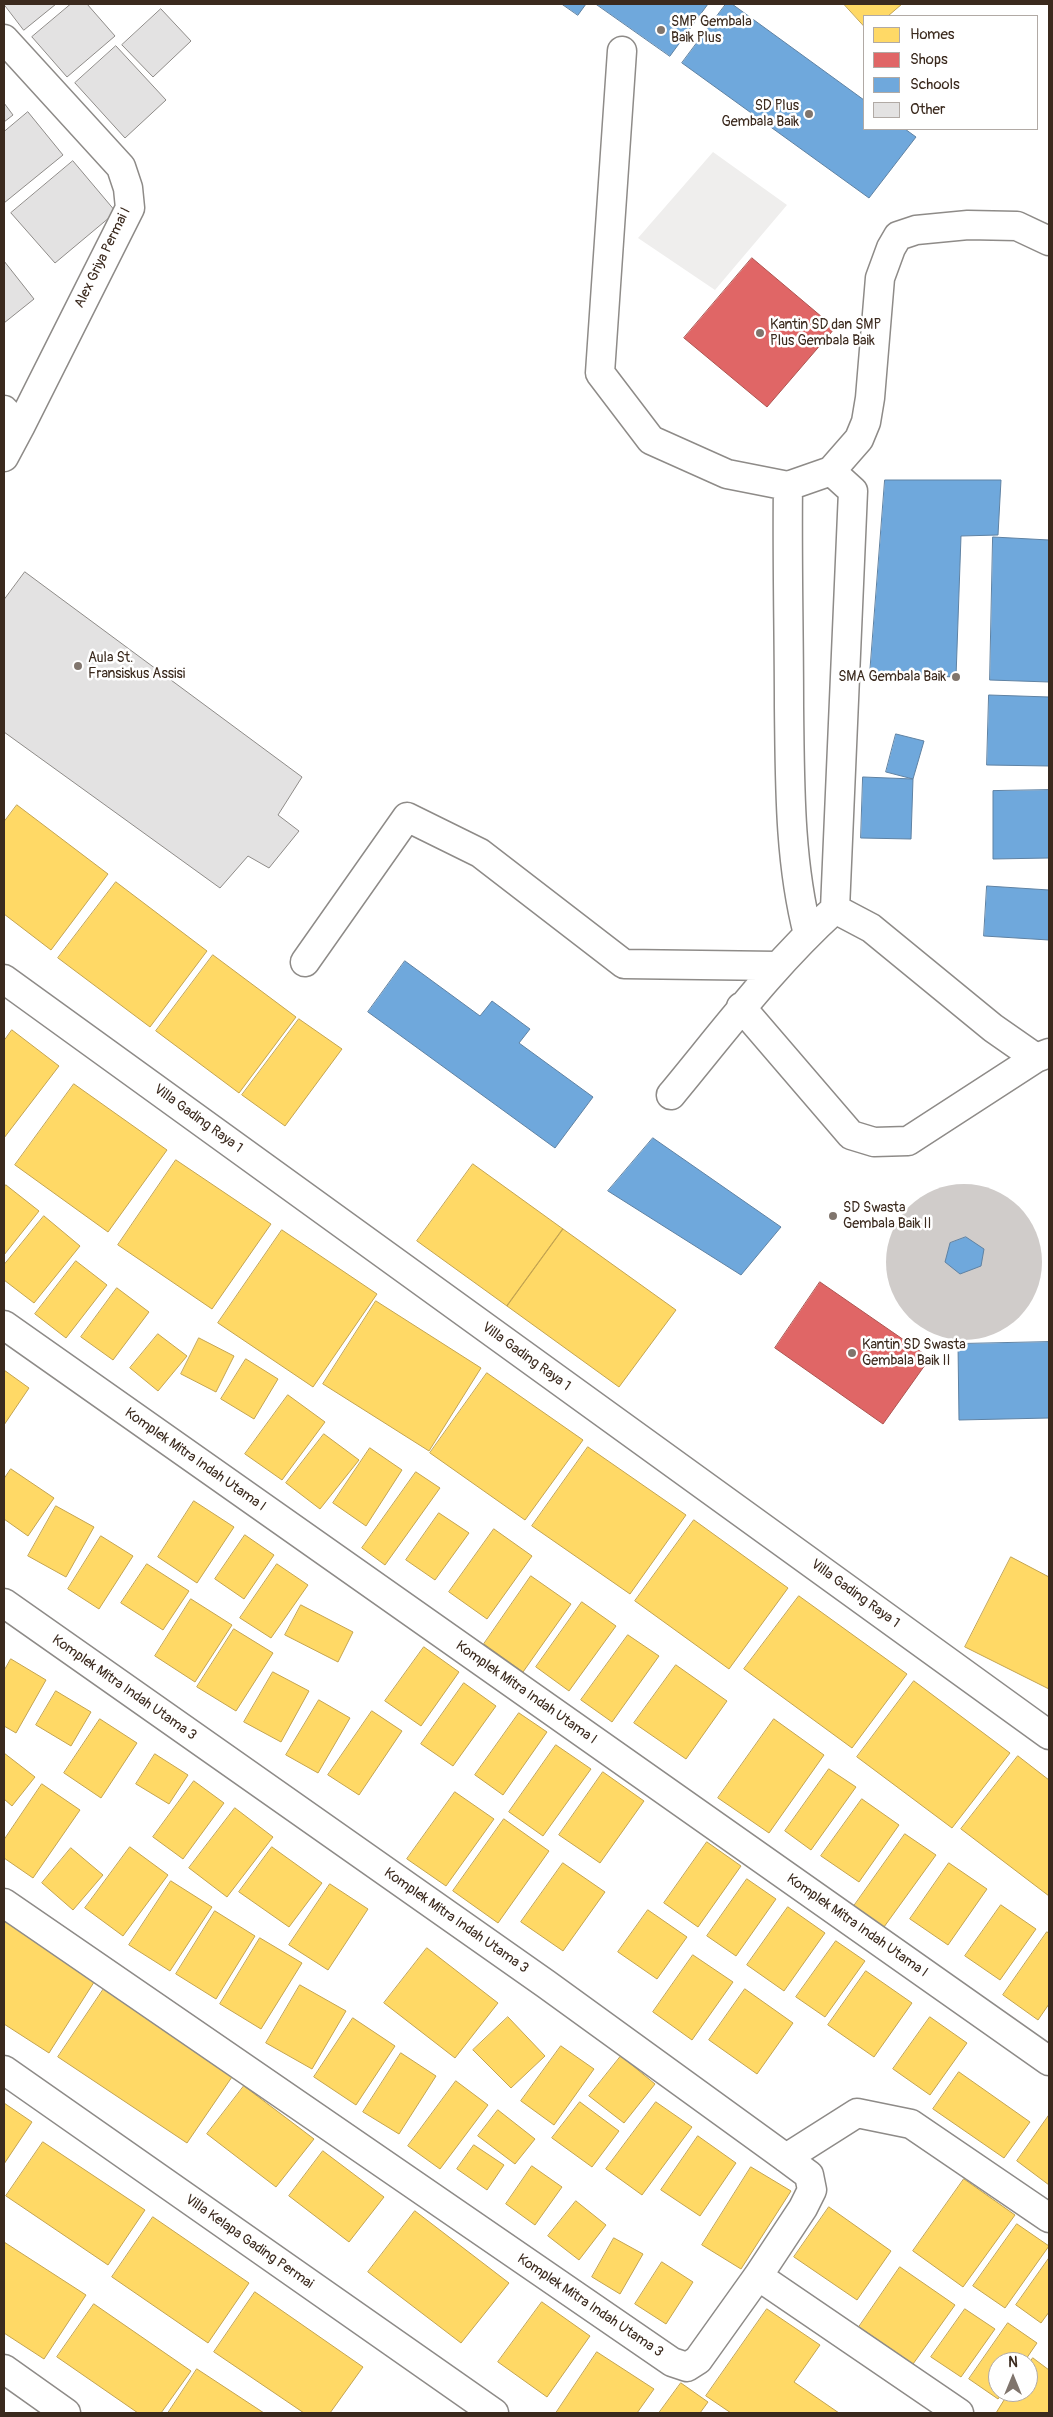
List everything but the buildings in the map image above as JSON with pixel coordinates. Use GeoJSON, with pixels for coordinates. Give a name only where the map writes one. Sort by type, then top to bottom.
{"type":"FeatureCollection","features":[{"type":"Feature","properties":{"kind":"street","name":"Alex Griya Permai I"},"geometry":{"type":"LineString","coordinates":[[4,39],[121,167],[128,188],[130,208],[12,419],[4,457]]}},
{"type":"Feature","properties":{"kind":"street"},"geometry":{"type":"LineString","coordinates":[[622,51],[600,373],[652,440],[727,474],[788,486],[831,472],[859,440],[866,422],[870,398],[880,278],[891,248],[898,236],[916,230],[968,225],[1016,226],[1049,242]]}},
{"type":"Feature","properties":{"kind":"street"},"geometry":{"type":"LineString","coordinates":[[672,1095],[741,1007],[777,966],[835,909],[853,491],[831,472]]}},
{"type":"Feature","properties":{"kind":"street"},"geometry":{"type":"LineString","coordinates":[[788,486],[790,749],[794,861],[801,908],[808,934]]}},
{"type":"Feature","properties":{"kind":"street"},"geometry":{"type":"LineString","coordinates":[[305,962],[407,817],[480,853],[624,964],[777,966]]}},
{"type":"Feature","properties":{"kind":"street"},"geometry":{"type":"LineString","coordinates":[[741,1007],[851,1135],[874,1142],[908,1141],[1043,1056],[993,1028],[871,928],[835,909]]}},
{"type":"Feature","properties":{"kind":"street","name":"Villa Gading Raya 1"},"geometry":{"type":"LineString","coordinates":[[4,979],[1049,1735]]}},
{"type":"Feature","properties":{"kind":"street","name":"Komplek Mitra Indah Utama I"},"geometry":{"type":"LineString","coordinates":[[4,1324],[1049,2061]]}},
{"type":"Feature","properties":{"kind":"street","name":"Komplek Mitra Indah Utama 3"},"geometry":{"type":"LineString","coordinates":[[4,1603],[546,1984],[786,2158],[809,2175],[812,2190],[803,2208],[758,2276],[698,2360],[687,2367],[672,2362],[4,1903]]}},
{"type":"Feature","properties":{"kind":"street","name":"Villa Kelapa Gading Permai"},"geometry":{"type":"LineString","coordinates":[[4,2070],[494,2413]]}},
{"type":"Feature","properties":{"kind":"street"},"geometry":{"type":"LineString","coordinates":[[786,2158],[857,2113],[911,2124],[1049,2218]]}},
{"type":"Feature","properties":{"kind":"street"},"geometry":{"type":"LineString","coordinates":[[758,2276],[959,2413]]}},
{"type":"Feature","properties":{"kind":"street"},"geometry":{"type":"LineString","coordinates":[[4,2369],[66,2413]]}},
{"type":"Feature","properties":{"kind":"shaded area"},"geometry":{"type":"Polygon","coordinates":[[[713,152],[787,205],[715,290],[638,238],[713,152]]]}},
{"type":"Feature","properties":{"kind":"shaded area"},"geometry":{"type":"Polygon","coordinates":[[[956,1184],[972,1184],[987,1187],[1001,1193],[1024,1212],[1033,1225],[1039,1239],[1042,1262],[1041,1277],[1033,1299],[1014,1322],[1001,1331],[987,1337],[972,1340],[956,1340],[941,1337],[927,1331],[904,1312],[895,1299],[889,1285],[886,1270],[886,1254],[889,1239],[895,1225],[914,1202],[927,1193],[941,1187],[956,1184]]]}},
{"type":"Feature","properties":{"kind":"place","name":"SMP Gembala Baik Plus"},"geometry":{"type":"Point","coordinates":[661,30]}},
{"type":"Feature","properties":{"kind":"place","name":"SD Plus Gembala Baik"},"geometry":{"type":"Point","coordinates":[809,114]}},
{"type":"Feature","properties":{"kind":"place","name":"Kantin SD dan SMP Plus Gembala Baik"},"geometry":{"type":"Point","coordinates":[760,333]}},
{"type":"Feature","properties":{"kind":"place","name":"Aula St. Fransiskus Assisi"},"geometry":{"type":"Point","coordinates":[78,666]}},
{"type":"Feature","properties":{"kind":"place","name":"SMA Gembala Baik"},"geometry":{"type":"Point","coordinates":[956,677]}},
{"type":"Feature","properties":{"kind":"place","name":"SD Swasta Gembala Baik II"},"geometry":{"type":"Point","coordinates":[833,1216]}},
{"type":"Feature","properties":{"kind":"place","name":"Kantin SD Swasta Gembala Baik II"},"geometry":{"type":"Point","coordinates":[852,1353]}}]}
